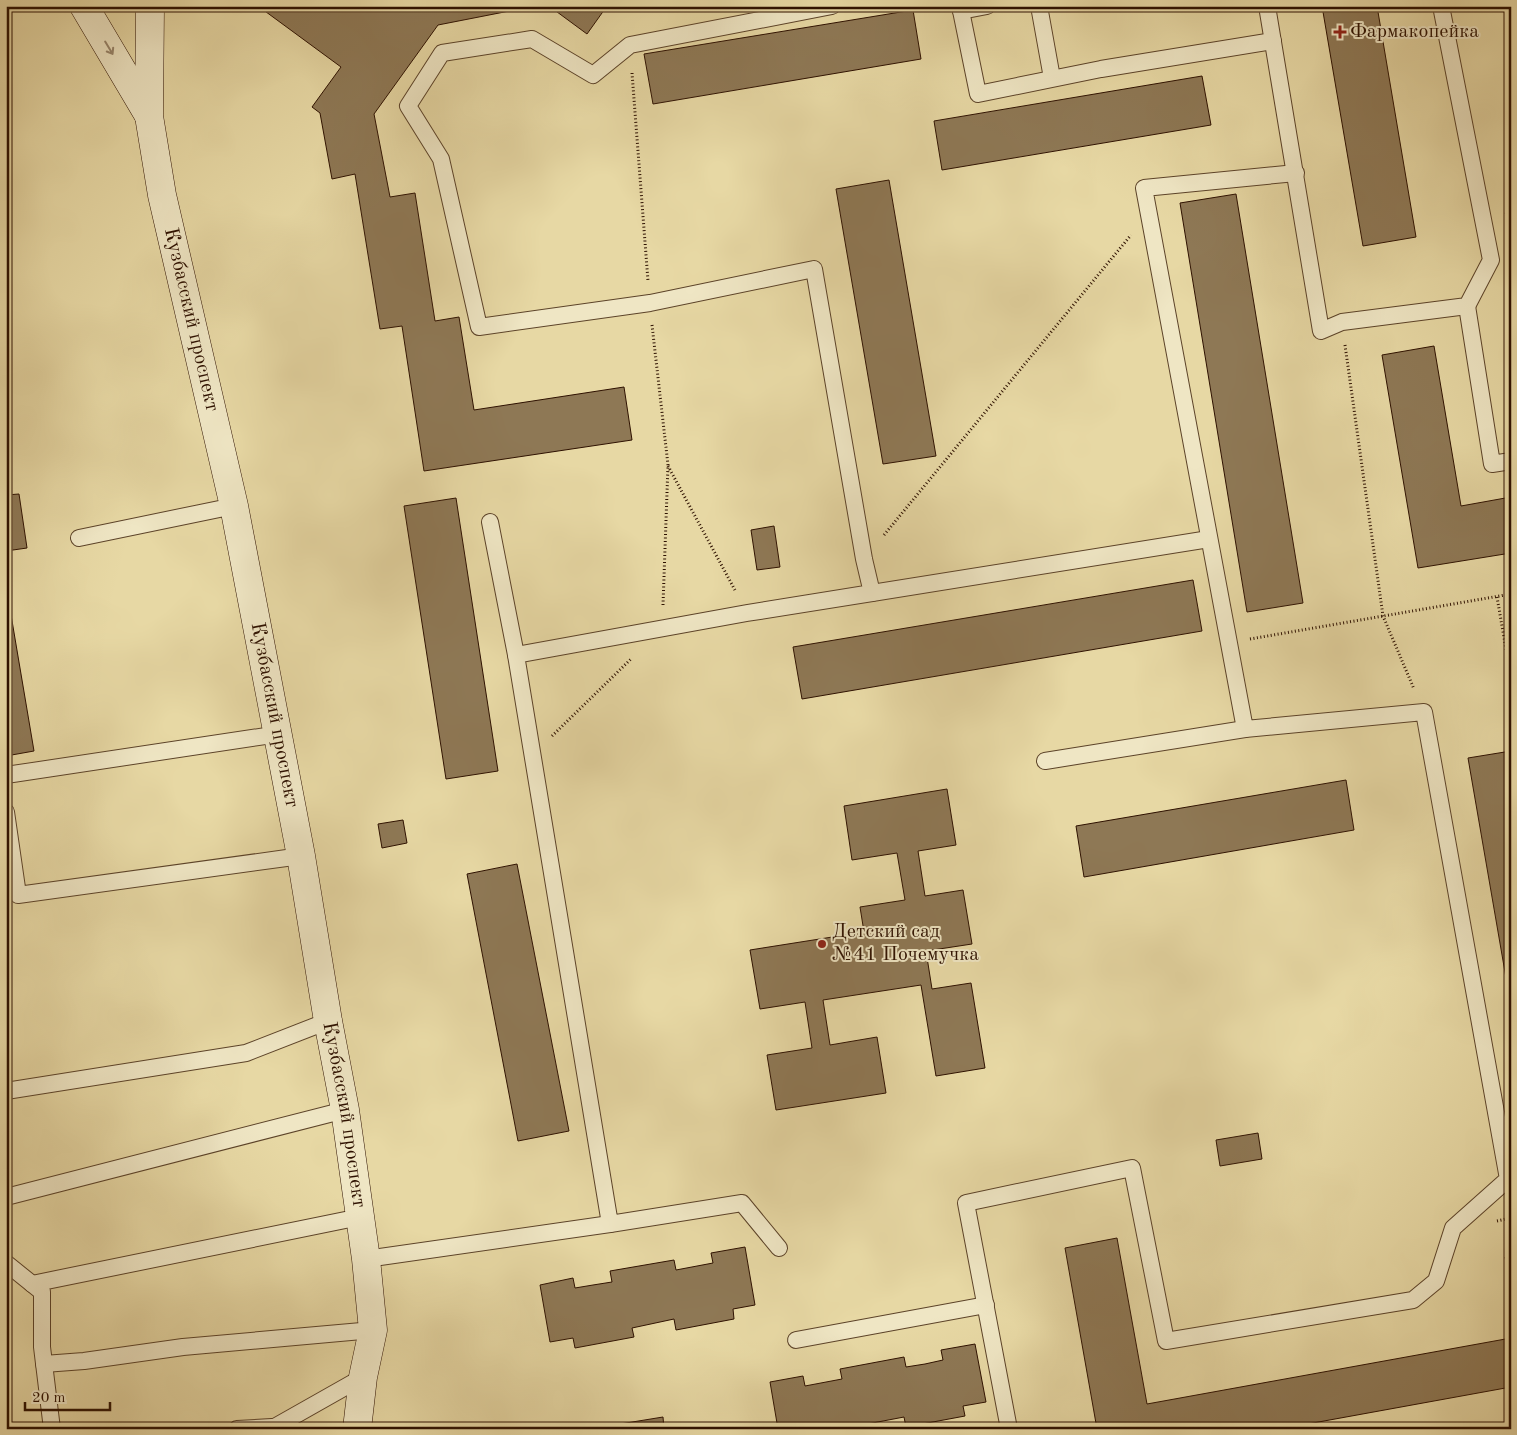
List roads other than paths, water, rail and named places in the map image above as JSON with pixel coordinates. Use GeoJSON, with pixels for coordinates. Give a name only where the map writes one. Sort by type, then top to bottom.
{"type":"FeatureCollection","features":[{"type":"Feature","properties":{"kind":"street"},"geometry":{"type":"LineString","coordinates":[[84,6],[149,116]]}},
{"type":"Feature","properties":{"kind":"street","name":"Кузбасский проспект"},"geometry":{"type":"LineString","coordinates":[[150,6],[149,116],[162,195],[234,506],[302,856],[328,1021],[345,1110],[366,1259],[373,1330],[363,1377],[357,1429]]}},
{"type":"Feature","properties":{"kind":"lane"},"geometry":{"type":"LineString","coordinates":[[832,6],[630,45],[593,75],[532,38],[442,53],[408,106],[441,159],[479,327],[650,303],[814,269],[864,560],[872,593]]}},
{"type":"Feature","properties":{"kind":"lane"},"geometry":{"type":"LineString","coordinates":[[987,6],[960,8],[978,94],[1052,78],[1273,40]]}},
{"type":"Feature","properties":{"kind":"lane"},"geometry":{"type":"LineString","coordinates":[[1039,6],[1052,78]]}},
{"type":"Feature","properties":{"kind":"lane"},"geometry":{"type":"LineString","coordinates":[[1267,6],[1321,331],[1342,322],[1468,306]]}},
{"type":"Feature","properties":{"kind":"lane"},"geometry":{"type":"LineString","coordinates":[[1441,6],[1491,260],[1468,306],[1492,464],[1511,461]]}},
{"type":"Feature","properties":{"kind":"lane"},"geometry":{"type":"LineString","coordinates":[[1245,729],[1144,188],[1296,173]]}},
{"type":"Feature","properties":{"kind":"lane"},"geometry":{"type":"LineString","coordinates":[[79,538],[234,506]]}},
{"type":"Feature","properties":{"kind":"lane"},"geometry":{"type":"LineString","coordinates":[[490,522],[533,754],[610,1224]]}},
{"type":"Feature","properties":{"kind":"lane"},"geometry":{"type":"LineString","coordinates":[[516,655],[747,613],[1209,539]]}},
{"type":"Feature","properties":{"kind":"lane"},"geometry":{"type":"LineString","coordinates":[[1009,1429],[966,1203],[1132,1168],[1166,1341],[1413,1300],[1436,1282],[1453,1228],[1508,1179],[1424,712],[1245,729],[1045,761]]}},
{"type":"Feature","properties":{"kind":"lane"},"geometry":{"type":"LineString","coordinates":[[6,775],[278,734]]}},
{"type":"Feature","properties":{"kind":"lane"},"geometry":{"type":"LineString","coordinates":[[6,812],[12,896],[302,856]]}},
{"type":"Feature","properties":{"kind":"lane"},"geometry":{"type":"LineString","coordinates":[[6,1091],[246,1053],[328,1021]]}},
{"type":"Feature","properties":{"kind":"lane"},"geometry":{"type":"LineString","coordinates":[[6,1197],[345,1110]]}},
{"type":"Feature","properties":{"kind":"lane"},"geometry":{"type":"LineString","coordinates":[[366,1259],[742,1203],[779,1248]]}},
{"type":"Feature","properties":{"kind":"lane"},"geometry":{"type":"LineString","coordinates":[[32,1284],[360,1217]]}},
{"type":"Feature","properties":{"kind":"lane"},"geometry":{"type":"LineString","coordinates":[[6,1263],[42,1292],[44,1364],[52,1429]]}},
{"type":"Feature","properties":{"kind":"lane"},"geometry":{"type":"LineString","coordinates":[[796,1340],[986,1305]]}},
{"type":"Feature","properties":{"kind":"lane"},"geometry":{"type":"LineString","coordinates":[[44,1364],[183,1347],[373,1330]]}},
{"type":"Feature","properties":{"kind":"lane"},"geometry":{"type":"LineString","coordinates":[[237,1429],[272,1428],[363,1377]]}},
{"type":"Feature","properties":{"kind":"place","name":"Фармакопейка"},"geometry":{"type":"Point","coordinates":[1340,32]}},
{"type":"Feature","properties":{"kind":"place","name":"Детский сад №41 Почемучка"},"geometry":{"type":"Point","coordinates":[822,944]}}]}
